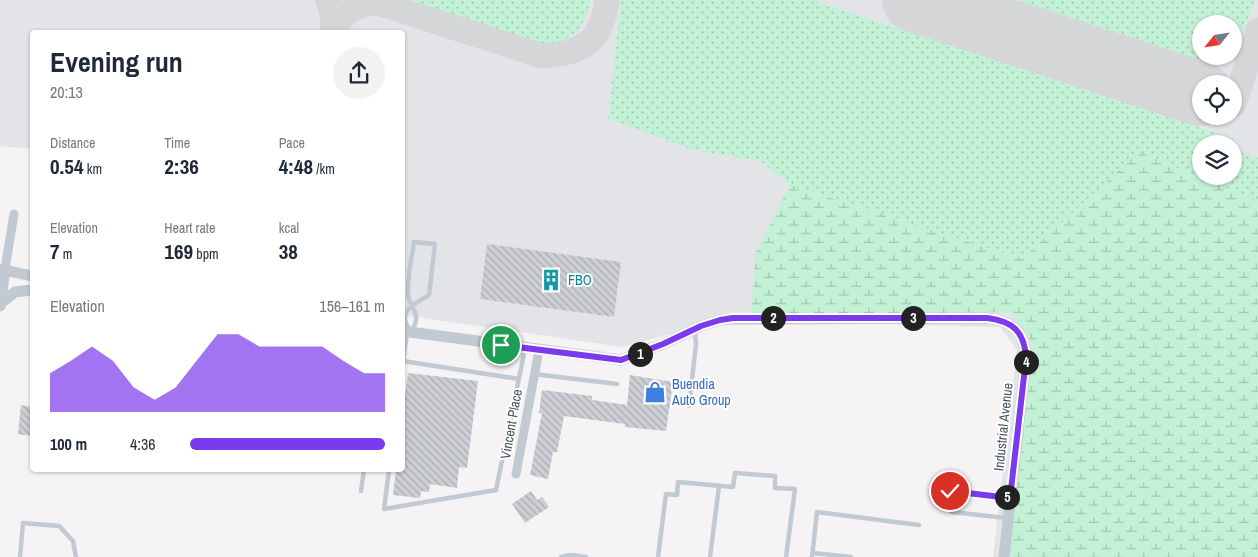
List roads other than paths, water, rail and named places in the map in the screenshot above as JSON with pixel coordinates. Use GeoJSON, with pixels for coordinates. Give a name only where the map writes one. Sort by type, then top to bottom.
{"type":"FeatureCollection","features":[{"type":"Feature","properties":{"kind":"street"},"geometry":{"type":"LineString","coordinates":[[0,305],[2,269],[14,214]]}},
{"type":"Feature","properties":{"kind":"street"},"geometry":{"type":"LineString","coordinates":[[2,269],[30,276]]}},
{"type":"Feature","properties":{"kind":"street"},"geometry":{"type":"LineString","coordinates":[[0,305],[15,292],[30,290]]}},
{"type":"Feature","properties":{"kind":"street","name":"Industrial Avenue"},"geometry":{"type":"LineString","coordinates":[[407,332],[621,360],[720,320],[746,318],[987,318],[1003,321],[1017,330],[1025,347],[1026,359],[1004,557]]}},
{"type":"Feature","properties":{"kind":"street","name":"Vincent Place"},"geometry":{"type":"LineString","coordinates":[[516,474],[539,350]]}},
{"type":"Feature","properties":{"kind":"lane"},"geometry":{"type":"LineString","coordinates":[[405,351],[406,313],[412,306],[429,295],[435,244],[414,242],[408,294],[412,306],[416,313],[417,322],[407,332]]}},
{"type":"Feature","properties":{"kind":"lane"},"geometry":{"type":"LineString","coordinates":[[689,406],[696,344],[695,329]]}},
{"type":"Feature","properties":{"kind":"lane"},"geometry":{"type":"LineString","coordinates":[[389,472],[384,509],[496,490],[525,348]]}},
{"type":"Feature","properties":{"kind":"lane"},"geometry":{"type":"LineString","coordinates":[[405,361],[519,379]]}},
{"type":"Feature","properties":{"kind":"lane"},"geometry":{"type":"LineString","coordinates":[[534,374],[617,384]]}},
{"type":"Feature","properties":{"kind":"lane"},"geometry":{"type":"LineString","coordinates":[[361,491],[364,472]]}},
{"type":"Feature","properties":{"kind":"lane"},"geometry":{"type":"LineString","coordinates":[[658,557],[666,494],[677,495],[678,482],[734,487],[735,473],[775,476],[774,488],[795,489],[786,557]]}},
{"type":"Feature","properties":{"kind":"lane"},"geometry":{"type":"LineString","coordinates":[[710,557],[719,486]]}},
{"type":"Feature","properties":{"kind":"lane"},"geometry":{"type":"LineString","coordinates":[[1008,518],[952,512],[945,506],[947,494],[955,491],[1010,498]]}},
{"type":"Feature","properties":{"kind":"lane"},"geometry":{"type":"LineString","coordinates":[[851,557],[813,555],[817,512],[919,525]]}},
{"type":"Feature","properties":{"kind":"lane"},"geometry":{"type":"LineString","coordinates":[[20,557],[23,523],[59,526],[73,541],[76,557]]}},
{"type":"Feature","properties":{"kind":"lane"},"geometry":{"type":"LineString","coordinates":[[562,557],[571,555],[586,557]]}},
{"type":"Feature","properties":{"kind":"place","name":"FBO"},"geometry":{"type":"Point","coordinates":[551,280]}},
{"type":"Feature","properties":{"kind":"place","name":"Buendia Auto Group"},"geometry":{"type":"Point","coordinates":[655,392]}}]}
